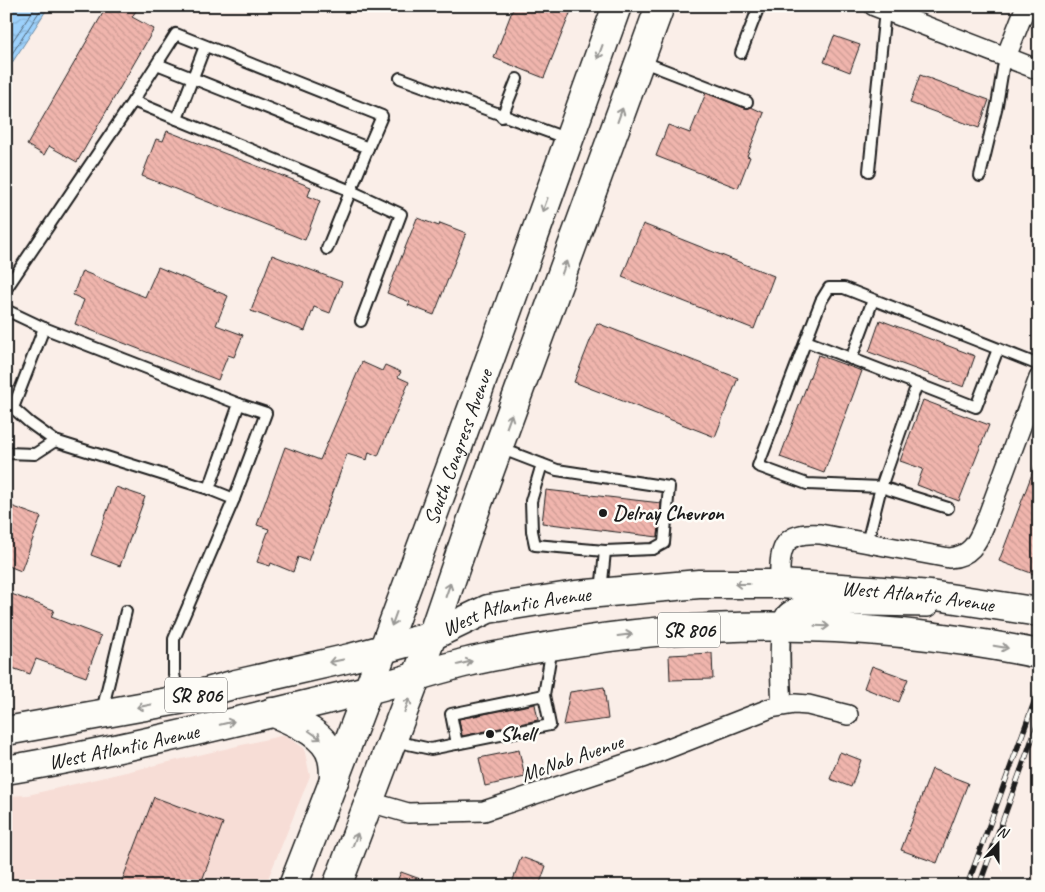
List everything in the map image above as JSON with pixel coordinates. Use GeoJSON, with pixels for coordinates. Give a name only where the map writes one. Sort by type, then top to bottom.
{"type":"FeatureCollection","features":[{"type":"Feature","properties":{"kind":"main road","name":"South Congress Avenue"},"geometry":{"type":"LineString","coordinates":[[293,886],[334,781],[486,371],[617,6]]}},
{"type":"Feature","properties":{"kind":"main road","name":"South Congress Avenue"},"geometry":{"type":"LineString","coordinates":[[338,886],[418,675],[660,6]]}},
{"type":"Feature","properties":{"kind":"main road","name":"West Atlantic Avenue"},"geometry":{"type":"LineString","coordinates":[[6,731],[179,700],[236,684],[383,650],[432,636],[488,610],[550,598],[699,584],[780,584],[920,594],[1028,610]]}},
{"type":"Feature","properties":{"kind":"main road","name":"West Atlantic Avenue"},"geometry":{"type":"LineString","coordinates":[[6,770],[146,744],[368,690],[471,661],[552,646],[646,633],[781,626],[839,627],[898,632],[1039,654]]}},
{"type":"Feature","properties":{"kind":"main road"},"geometry":{"type":"LineString","coordinates":[[272,712],[302,726],[322,740],[332,756],[334,781]]}},
{"type":"Feature","properties":{"kind":"street"},"geometry":{"type":"LineString","coordinates":[[1006,57],[1026,6]]}},
{"type":"Feature","properties":{"kind":"street"},"geometry":{"type":"LineString","coordinates":[[880,8],[1039,70]]}},
{"type":"Feature","properties":{"kind":"street"},"geometry":{"type":"LineString","coordinates":[[780,584],[780,560],[783,548],[791,538],[810,533],[948,558],[956,558],[970,551],[976,545],[984,526],[1039,378]]}},
{"type":"Feature","properties":{"kind":"street"},"geometry":{"type":"LineString","coordinates":[[848,715],[808,705],[782,705],[781,626],[785,615],[790,611],[805,605],[1028,610]]}},
{"type":"Feature","properties":{"kind":"street","name":"McNab Avenue"},"geometry":{"type":"LineString","coordinates":[[370,802],[408,813],[484,811],[646,757],[782,705]]}},
{"type":"Feature","properties":{"kind":"lane"},"geometry":{"type":"LineString","coordinates":[[740,53],[759,6]]}},
{"type":"Feature","properties":{"kind":"lane"},"geometry":{"type":"LineString","coordinates":[[869,171],[880,8]]}},
{"type":"Feature","properties":{"kind":"lane"},"geometry":{"type":"LineString","coordinates":[[6,289],[176,34],[382,116],[328,249]]}},
{"type":"Feature","properties":{"kind":"lane"},"geometry":{"type":"LineString","coordinates":[[177,119],[205,46]]}},
{"type":"Feature","properties":{"kind":"lane"},"geometry":{"type":"LineString","coordinates":[[980,176],[1006,57]]}},
{"type":"Feature","properties":{"kind":"lane"},"geometry":{"type":"LineString","coordinates":[[640,61],[747,102]]}},
{"type":"Feature","properties":{"kind":"lane"},"geometry":{"type":"LineString","coordinates":[[157,64],[368,148]]}},
{"type":"Feature","properties":{"kind":"lane"},"geometry":{"type":"LineString","coordinates":[[400,78],[569,140]]}},
{"type":"Feature","properties":{"kind":"lane"},"geometry":{"type":"LineString","coordinates":[[502,116],[517,79]]}},
{"type":"Feature","properties":{"kind":"lane"},"geometry":{"type":"LineString","coordinates":[[133,101],[351,191],[401,214],[361,321]]}},
{"type":"Feature","properties":{"kind":"lane"},"geometry":{"type":"LineString","coordinates":[[948,508],[881,487],[807,484],[758,466],[821,301],[829,288],[844,288],[1039,365]]}},
{"type":"Feature","properties":{"kind":"lane"},"geometry":{"type":"LineString","coordinates":[[851,359],[873,300]]}},
{"type":"Feature","properties":{"kind":"lane"},"geometry":{"type":"LineString","coordinates":[[6,310],[44,328],[266,413],[234,499],[174,640],[174,674],[179,700]]}},
{"type":"Feature","properties":{"kind":"lane"},"geometry":{"type":"LineString","coordinates":[[44,328],[14,408],[30,423],[55,441],[234,499]]}},
{"type":"Feature","properties":{"kind":"lane"},"geometry":{"type":"LineString","coordinates":[[806,341],[976,407],[998,349]]}},
{"type":"Feature","properties":{"kind":"lane"},"geometry":{"type":"LineString","coordinates":[[867,543],[881,487],[917,384]]}},
{"type":"Feature","properties":{"kind":"lane"},"geometry":{"type":"LineString","coordinates":[[208,489],[239,404]]}},
{"type":"Feature","properties":{"kind":"lane"},"geometry":{"type":"LineString","coordinates":[[6,453],[35,454],[55,441]]}},
{"type":"Feature","properties":{"kind":"lane"},"geometry":{"type":"LineString","coordinates":[[499,447],[542,464],[557,470],[669,488],[664,542],[653,549],[604,552],[535,545],[532,531],[531,501],[542,464]]}},
{"type":"Feature","properties":{"kind":"lane"},"geometry":{"type":"LineString","coordinates":[[601,592],[604,552]]}},
{"type":"Feature","properties":{"kind":"lane"},"geometry":{"type":"LineString","coordinates":[[101,715],[126,611]]}},
{"type":"Feature","properties":{"kind":"lane"},"geometry":{"type":"LineString","coordinates":[[393,740],[431,749],[521,727],[550,725],[544,695],[552,646]]}},
{"type":"Feature","properties":{"kind":"lane"},"geometry":{"type":"LineString","coordinates":[[457,744],[450,714],[472,713],[544,695]]}},
{"type":"Feature","properties":{"kind":"shaded area"},"geometry":{"type":"Polygon","coordinates":[[[284,735],[304,748],[310,776],[265,886],[6,886],[6,796],[28,795],[284,735]]]}},
{"type":"Feature","properties":{"kind":"water"},"geometry":{"type":"Polygon","coordinates":[[[6,6],[49,6],[6,72],[6,6]]]}},
{"type":"Feature","properties":{"kind":"building"},"geometry":{"type":"Polygon","coordinates":[[[107,6],[139,6],[132,17],[154,29],[77,162],[49,146],[44,155],[27,145],[107,6]]]}},
{"type":"Feature","properties":{"kind":"building"},"geometry":{"type":"Polygon","coordinates":[[[514,6],[573,6],[544,78],[494,58],[514,6]]]}},
{"type":"Feature","properties":{"kind":"building"},"geometry":{"type":"Polygon","coordinates":[[[834,36],[860,45],[850,72],[824,62],[834,36]]]}},
{"type":"Feature","properties":{"kind":"building"},"geometry":{"type":"Polygon","coordinates":[[[920,75],[989,100],[979,128],[910,103],[920,75]]]}},
{"type":"Feature","properties":{"kind":"building"},"geometry":{"type":"Polygon","coordinates":[[[706,93],[764,113],[747,156],[750,157],[738,188],[656,156],[668,125],[690,133],[706,93]]]}},
{"type":"Feature","properties":{"kind":"building"},"geometry":{"type":"Polygon","coordinates":[[[167,131],[311,187],[308,196],[320,201],[305,240],[142,176],[156,139],[163,141],[167,131]]]}},
{"type":"Feature","properties":{"kind":"building"},"geometry":{"type":"Polygon","coordinates":[[[417,218],[439,226],[440,223],[466,233],[434,315],[408,305],[410,302],[387,293],[417,218]]]}},
{"type":"Feature","properties":{"kind":"building"},"geometry":{"type":"Polygon","coordinates":[[[643,224],[774,276],[754,329],[622,277],[643,224]]]}},
{"type":"Feature","properties":{"kind":"building"},"geometry":{"type":"Polygon","coordinates":[[[272,255],[342,282],[330,313],[314,307],[305,331],[251,311],[272,255]]]}},
{"type":"Feature","properties":{"kind":"building"},"geometry":{"type":"Polygon","coordinates":[[[158,267],[228,296],[216,325],[243,335],[234,357],[228,355],[218,380],[75,324],[84,300],[73,295],[82,271],[145,297],[158,267]]]}},
{"type":"Feature","properties":{"kind":"building"},"geometry":{"type":"Polygon","coordinates":[[[880,320],[975,356],[964,387],[869,352],[880,320]]]}},
{"type":"Feature","properties":{"kind":"building"},"geometry":{"type":"Polygon","coordinates":[[[597,323],[738,378],[715,437],[574,382],[597,323]]]}},
{"type":"Feature","properties":{"kind":"building"},"geometry":{"type":"Polygon","coordinates":[[[818,355],[862,371],[824,473],[780,457],[818,355]]]}},
{"type":"Feature","properties":{"kind":"building"},"geometry":{"type":"Polygon","coordinates":[[[362,362],[382,371],[385,365],[401,372],[398,377],[409,382],[378,456],[369,452],[367,460],[347,454],[308,561],[298,557],[293,572],[271,563],[270,566],[257,562],[269,529],[257,525],[285,447],[320,460],[362,362]]]}},
{"type":"Feature","properties":{"kind":"building"},"geometry":{"type":"Polygon","coordinates":[[[923,400],[989,425],[959,501],[917,485],[923,469],[900,461],[923,400]]]}},
{"type":"Feature","properties":{"kind":"building"},"geometry":{"type":"Polygon","coordinates":[[[1039,458],[1039,576],[999,561],[1039,458]]]}},
{"type":"Feature","properties":{"kind":"building"},"geometry":{"type":"Polygon","coordinates":[[[116,487],[145,497],[120,566],[91,555],[116,487]]]}},
{"type":"Feature","properties":{"kind":"building","name":"Delray Chevron"},"geometry":{"type":"Polygon","coordinates":[[[546,490],[661,503],[658,537],[542,523],[546,490]]]}},
{"type":"Feature","properties":{"kind":"building"},"geometry":{"type":"Polygon","coordinates":[[[6,504],[41,517],[21,571],[6,565],[6,504]]]}},
{"type":"Feature","properties":{"kind":"building"},"geometry":{"type":"Polygon","coordinates":[[[6,592],[54,610],[51,617],[101,636],[86,677],[36,659],[30,674],[6,666],[6,592]]]}},
{"type":"Feature","properties":{"kind":"building"},"geometry":{"type":"Polygon","coordinates":[[[712,653],[713,679],[670,680],[669,655],[712,653]]]}},
{"type":"Feature","properties":{"kind":"building"},"geometry":{"type":"Polygon","coordinates":[[[872,666],[908,679],[899,702],[864,688],[872,666]]]}},
{"type":"Feature","properties":{"kind":"building"},"geometry":{"type":"Polygon","coordinates":[[[604,687],[608,719],[563,725],[570,692],[604,687]]]}},
{"type":"Feature","properties":{"kind":"building"},"geometry":{"type":"Polygon","coordinates":[[[535,704],[538,720],[462,736],[459,719],[535,704]]]}},
{"type":"Feature","properties":{"kind":"building"},"geometry":{"type":"Polygon","coordinates":[[[519,750],[525,777],[485,786],[479,758],[519,750]]]}},
{"type":"Feature","properties":{"kind":"building"},"geometry":{"type":"Polygon","coordinates":[[[840,752],[861,760],[851,787],[830,779],[840,752]]]}},
{"type":"Feature","properties":{"kind":"building"},"geometry":{"type":"Polygon","coordinates":[[[932,769],[968,783],[937,863],[901,850],[932,769]]]}},
{"type":"Feature","properties":{"kind":"building"},"geometry":{"type":"Polygon","coordinates":[[[154,797],[223,823],[200,886],[120,886],[154,797]]]}},
{"type":"Feature","properties":{"kind":"building"},"geometry":{"type":"Polygon","coordinates":[[[521,857],[546,866],[539,886],[511,886],[521,857]]]}},
{"type":"Feature","properties":{"kind":"building"},"geometry":{"type":"Polygon","coordinates":[[[401,872],[434,884],[434,886],[395,886],[401,872]]]}},
{"type":"Feature","properties":{"kind":"railway"},"geometry":{"type":"LineString","coordinates":[[967,886],[1039,689]]}},
{"type":"Feature","properties":{"kind":"railway"},"geometry":{"type":"LineString","coordinates":[[979,886],[1039,720]]}},
{"type":"Feature","properties":{"kind":"place","name":"Delray Chevron"},"geometry":{"type":"Point","coordinates":[603,513]}},
{"type":"Feature","properties":{"kind":"place","name":"Shell"},"geometry":{"type":"Point","coordinates":[490,734]}}]}
